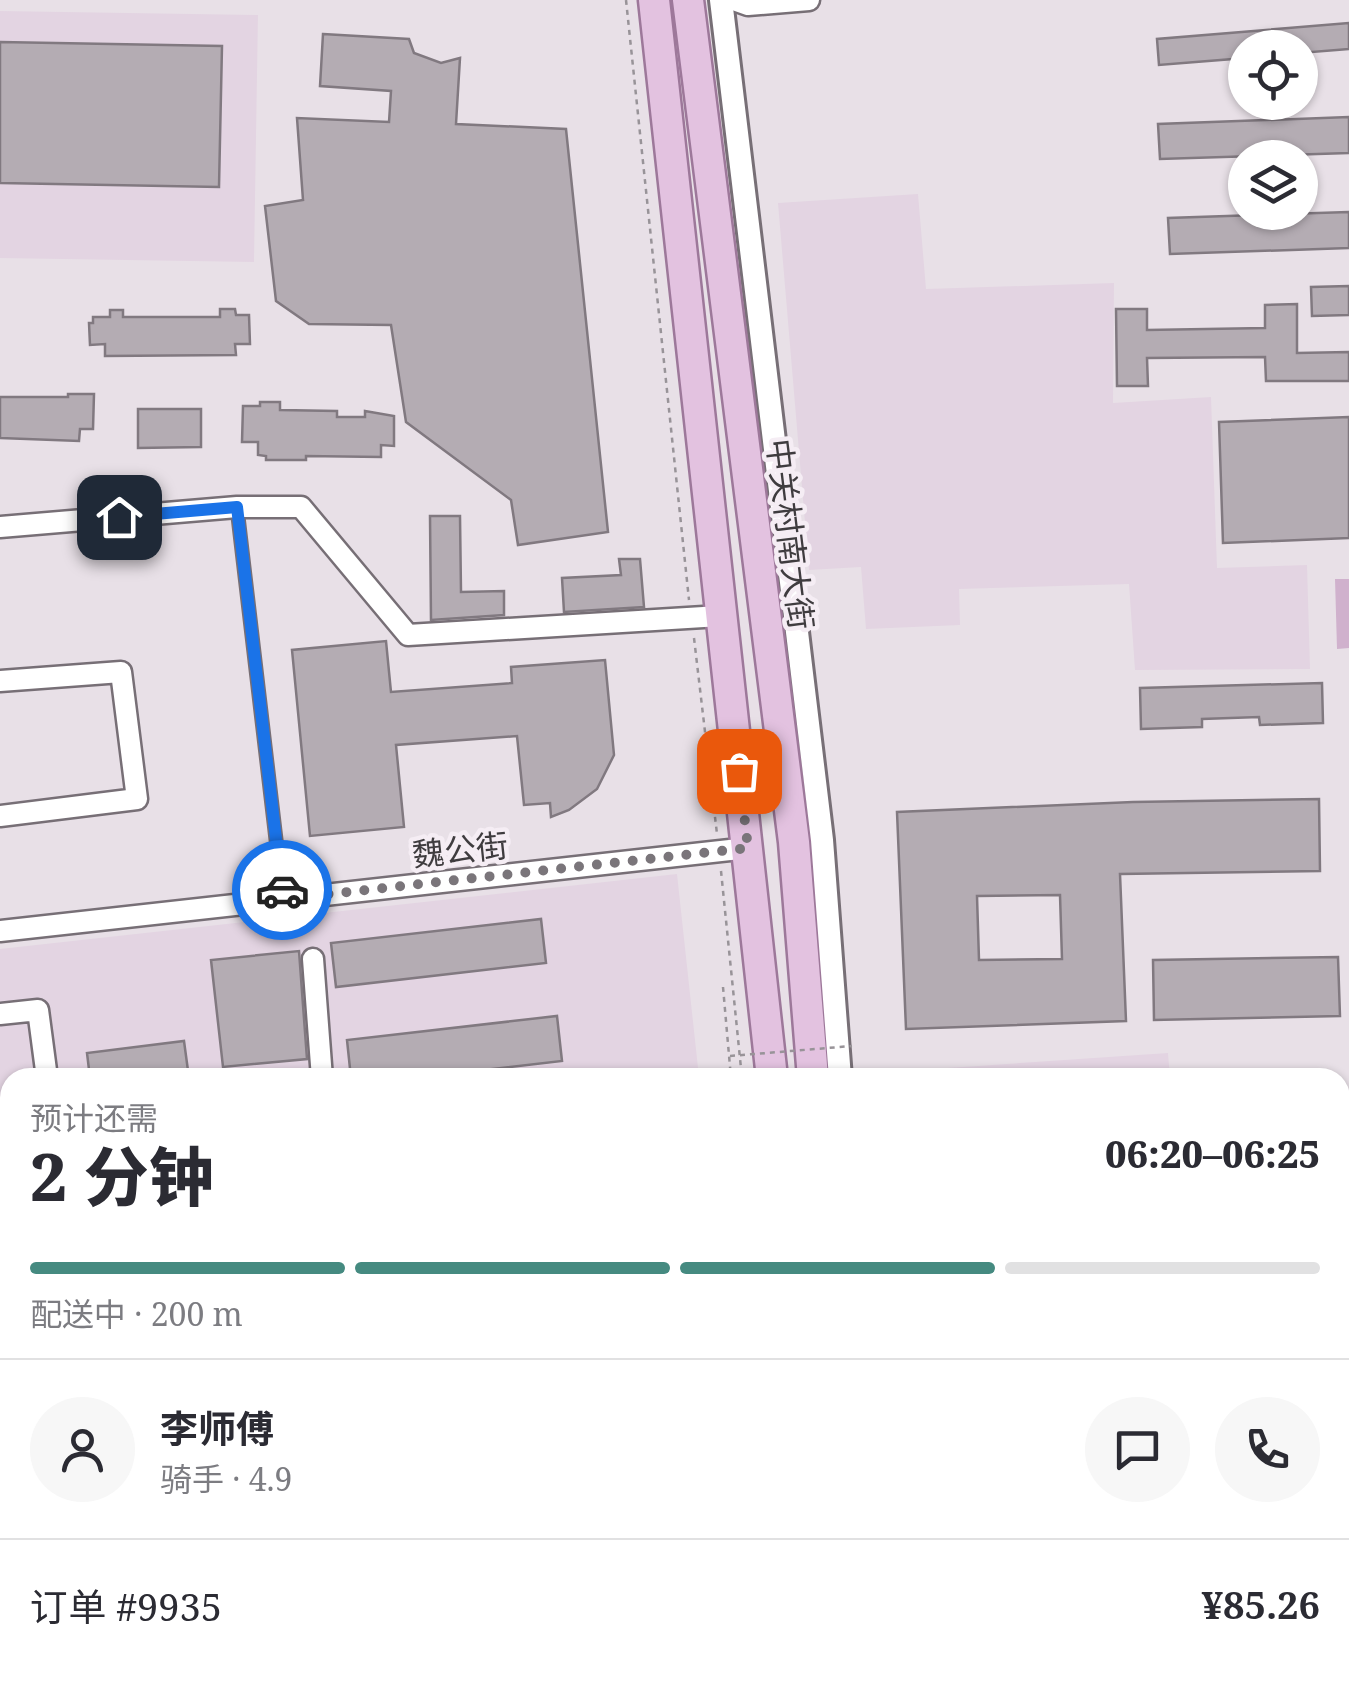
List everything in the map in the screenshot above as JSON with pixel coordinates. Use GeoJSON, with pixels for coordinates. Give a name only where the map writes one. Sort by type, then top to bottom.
{"type":"FeatureCollection","features":[{"type":"Feature","properties":{"kind":"main road"},"geometry":{"type":"LineString","coordinates":[[654,0],[706,617],[734,849],[770,1068]]}},
{"type":"Feature","properties":{"kind":"main road","name":"中关村南大街"},"geometry":{"type":"LineString","coordinates":[[688,0],[794,842],[811,1068]]}},
{"type":"Feature","properties":{"kind":"street","name":"中关村南大街"},"geometry":{"type":"LineString","coordinates":[[721,0],[822,840],[839,1068]]}},
{"type":"Feature","properties":{"kind":"street"},"geometry":{"type":"LineString","coordinates":[[734,0],[748,5],[809,0]]}},
{"type":"Feature","properties":{"kind":"street"},"geometry":{"type":"LineString","coordinates":[[0,526],[237,507],[301,507],[408,635],[706,617]]}},
{"type":"Feature","properties":{"kind":"street"},"geometry":{"type":"LineString","coordinates":[[0,681],[121,672],[138,799],[0,816]]}},
{"type":"Feature","properties":{"kind":"street","name":"魏公街"},"geometry":{"type":"LineString","coordinates":[[0,931],[734,849]]}},
{"type":"Feature","properties":{"kind":"street"},"geometry":{"type":"LineString","coordinates":[[314,959],[321,1068]]}},
{"type":"Feature","properties":{"kind":"street"},"geometry":{"type":"LineString","coordinates":[[0,1014],[38,1010],[46,1068]]}},
{"type":"Feature","properties":{"kind":"lane"},"geometry":{"type":"LineString","coordinates":[[237,507],[284,899]]}},
{"type":"Feature","properties":{"kind":"path"},"geometry":{"type":"LineString","coordinates":[[626,0],[734,849],[742,1068]]}},
{"type":"Feature","properties":{"kind":"path"},"geometry":{"type":"LineString","coordinates":[[723,988],[731,1068]]}},
{"type":"Feature","properties":{"kind":"path"},"geometry":{"type":"LineString","coordinates":[[730,1056],[852,1046]]}},
{"type":"Feature","properties":{"kind":"shaded area"},"geometry":{"type":"Polygon","coordinates":[[[0,11],[258,15],[254,262],[0,258],[0,11]]]}},
{"type":"Feature","properties":{"kind":"shaded area"},"geometry":{"type":"Polygon","coordinates":[[[918,194],[926,289],[1114,283],[1113,403],[1211,397],[1217,568],[1307,565],[1310,669],[1135,670],[1129,584],[959,589],[960,625],[866,629],[861,567],[809,570],[778,203],[918,194]]]}},
{"type":"Feature","properties":{"kind":"shaded area"},"geometry":{"type":"Polygon","coordinates":[[[1335,579],[1349,579],[1349,648],[1337,649],[1335,579]]]}},
{"type":"Feature","properties":{"kind":"shaded area"},"geometry":{"type":"Polygon","coordinates":[[[677,874],[698,1068],[0,1068],[0,949],[677,874]]]}},
{"type":"Feature","properties":{"kind":"shaded area"},"geometry":{"type":"Polygon","coordinates":[[[1168,1053],[1169,1068],[948,1068],[1168,1053]]]}},
{"type":"Feature","properties":{"kind":"building"},"geometry":{"type":"Polygon","coordinates":[[[1349,23],[1349,49],[1318,52],[1318,30],[1265,30],[1349,23]]]}},
{"type":"Feature","properties":{"kind":"building"},"geometry":{"type":"Polygon","coordinates":[[[1228,33],[1228,59],[1159,65],[1157,39],[1228,33]]]}},
{"type":"Feature","properties":{"kind":"building"},"geometry":{"type":"Polygon","coordinates":[[[323,34],[409,39],[414,53],[441,63],[460,58],[456,124],[566,129],[608,532],[518,545],[511,500],[406,422],[391,325],[309,324],[276,301],[265,206],[303,200],[297,118],[389,122],[391,91],[320,86],[323,34]]]}},
{"type":"Feature","properties":{"kind":"building"},"geometry":{"type":"Polygon","coordinates":[[[0,42],[222,46],[219,187],[0,183],[0,42]]]}},
{"type":"Feature","properties":{"kind":"building"},"geometry":{"type":"Polygon","coordinates":[[[1349,117],[1349,153],[1318,154],[1318,140],[1228,140],[1228,157],[1160,159],[1158,124],[1349,117]]]}},
{"type":"Feature","properties":{"kind":"building"},"geometry":{"type":"Polygon","coordinates":[[[1349,212],[1349,248],[1170,254],[1168,218],[1228,216],[1228,230],[1318,230],[1318,213],[1349,212]]]}},
{"type":"Feature","properties":{"kind":"building"},"geometry":{"type":"Polygon","coordinates":[[[1349,286],[1349,315],[1312,316],[1311,287],[1349,286]]]}},
{"type":"Feature","properties":{"kind":"building"},"geometry":{"type":"Polygon","coordinates":[[[1297,304],[1297,353],[1349,352],[1349,381],[1266,381],[1265,357],[1147,358],[1148,386],[1117,386],[1116,309],[1147,309],[1147,330],[1265,328],[1265,305],[1297,304]]]}},
{"type":"Feature","properties":{"kind":"building"},"geometry":{"type":"Polygon","coordinates":[[[220,309],[235,309],[236,315],[249,315],[250,344],[235,344],[236,355],[105,356],[105,344],[90,345],[89,323],[93,323],[93,317],[110,317],[110,310],[123,310],[123,317],[220,317],[220,309]]]}},
{"type":"Feature","properties":{"kind":"building"},"geometry":{"type":"Polygon","coordinates":[[[94,394],[93,429],[80,429],[79,441],[0,438],[0,397],[94,394]]]}},
{"type":"Feature","properties":{"kind":"building"},"geometry":{"type":"Polygon","coordinates":[[[260,402],[280,402],[280,410],[337,411],[337,417],[365,417],[365,411],[394,416],[394,446],[381,445],[381,457],[266,460],[266,456],[258,455],[258,442],[242,442],[243,406],[260,406],[260,402]]]}},
{"type":"Feature","properties":{"kind":"building"},"geometry":{"type":"Polygon","coordinates":[[[138,409],[201,409],[201,447],[138,448],[138,409]]]}},
{"type":"Feature","properties":{"kind":"building"},"geometry":{"type":"Polygon","coordinates":[[[1349,417],[1349,538],[1223,543],[1219,422],[1349,417]]]}},
{"type":"Feature","properties":{"kind":"building"},"geometry":{"type":"Polygon","coordinates":[[[430,516],[460,516],[461,592],[504,591],[504,615],[431,620],[430,516]]]}},
{"type":"Feature","properties":{"kind":"building"},"geometry":{"type":"Polygon","coordinates":[[[619,559],[640,559],[644,607],[564,612],[562,578],[621,575],[619,559]]]}},
{"type":"Feature","properties":{"kind":"building"},"geometry":{"type":"Polygon","coordinates":[[[386,641],[391,692],[512,683],[511,667],[605,660],[614,755],[597,789],[569,810],[551,817],[550,803],[524,805],[517,736],[396,745],[404,827],[310,836],[292,650],[386,641]]]}},
{"type":"Feature","properties":{"kind":"building"},"geometry":{"type":"Polygon","coordinates":[[[1322,683],[1323,723],[1260,725],[1259,717],[1202,719],[1202,727],[1141,729],[1140,688],[1322,683]]]}},
{"type":"Feature","properties":{"kind":"building"},"geometry":{"type":"Polygon","coordinates":[[[1319,799],[1320,871],[1120,874],[1126,1021],[906,1029],[897,812],[1319,799]],[[1060,895],[977,896],[979,960],[1062,959],[1060,895]]]}},
{"type":"Feature","properties":{"kind":"building"},"geometry":{"type":"Polygon","coordinates":[[[541,919],[546,963],[336,987],[331,943],[541,919]]]}},
{"type":"Feature","properties":{"kind":"building"},"geometry":{"type":"Polygon","coordinates":[[[299,951],[307,1059],[223,1067],[211,960],[299,951]]]}},
{"type":"Feature","properties":{"kind":"building"},"geometry":{"type":"Polygon","coordinates":[[[1338,957],[1340,1016],[1154,1020],[1153,960],[1338,957]]]}},
{"type":"Feature","properties":{"kind":"building"},"geometry":{"type":"Polygon","coordinates":[[[557,1016],[562,1061],[501,1068],[350,1068],[347,1040],[557,1016]]]}},
{"type":"Feature","properties":{"kind":"building"},"geometry":{"type":"Polygon","coordinates":[[[184,1041],[188,1068],[89,1068],[87,1053],[184,1041]]]}},
{"type":"Feature","properties":{"kind":"way so far"},"geometry":{"type":"LineString","coordinates":[[282,890],[284,899],[748,848],[739,771]]}},
{"type":"Feature","properties":{"kind":"route"},"geometry":{"type":"LineString","coordinates":[[119,517],[237,507],[282,890]]}}]}
